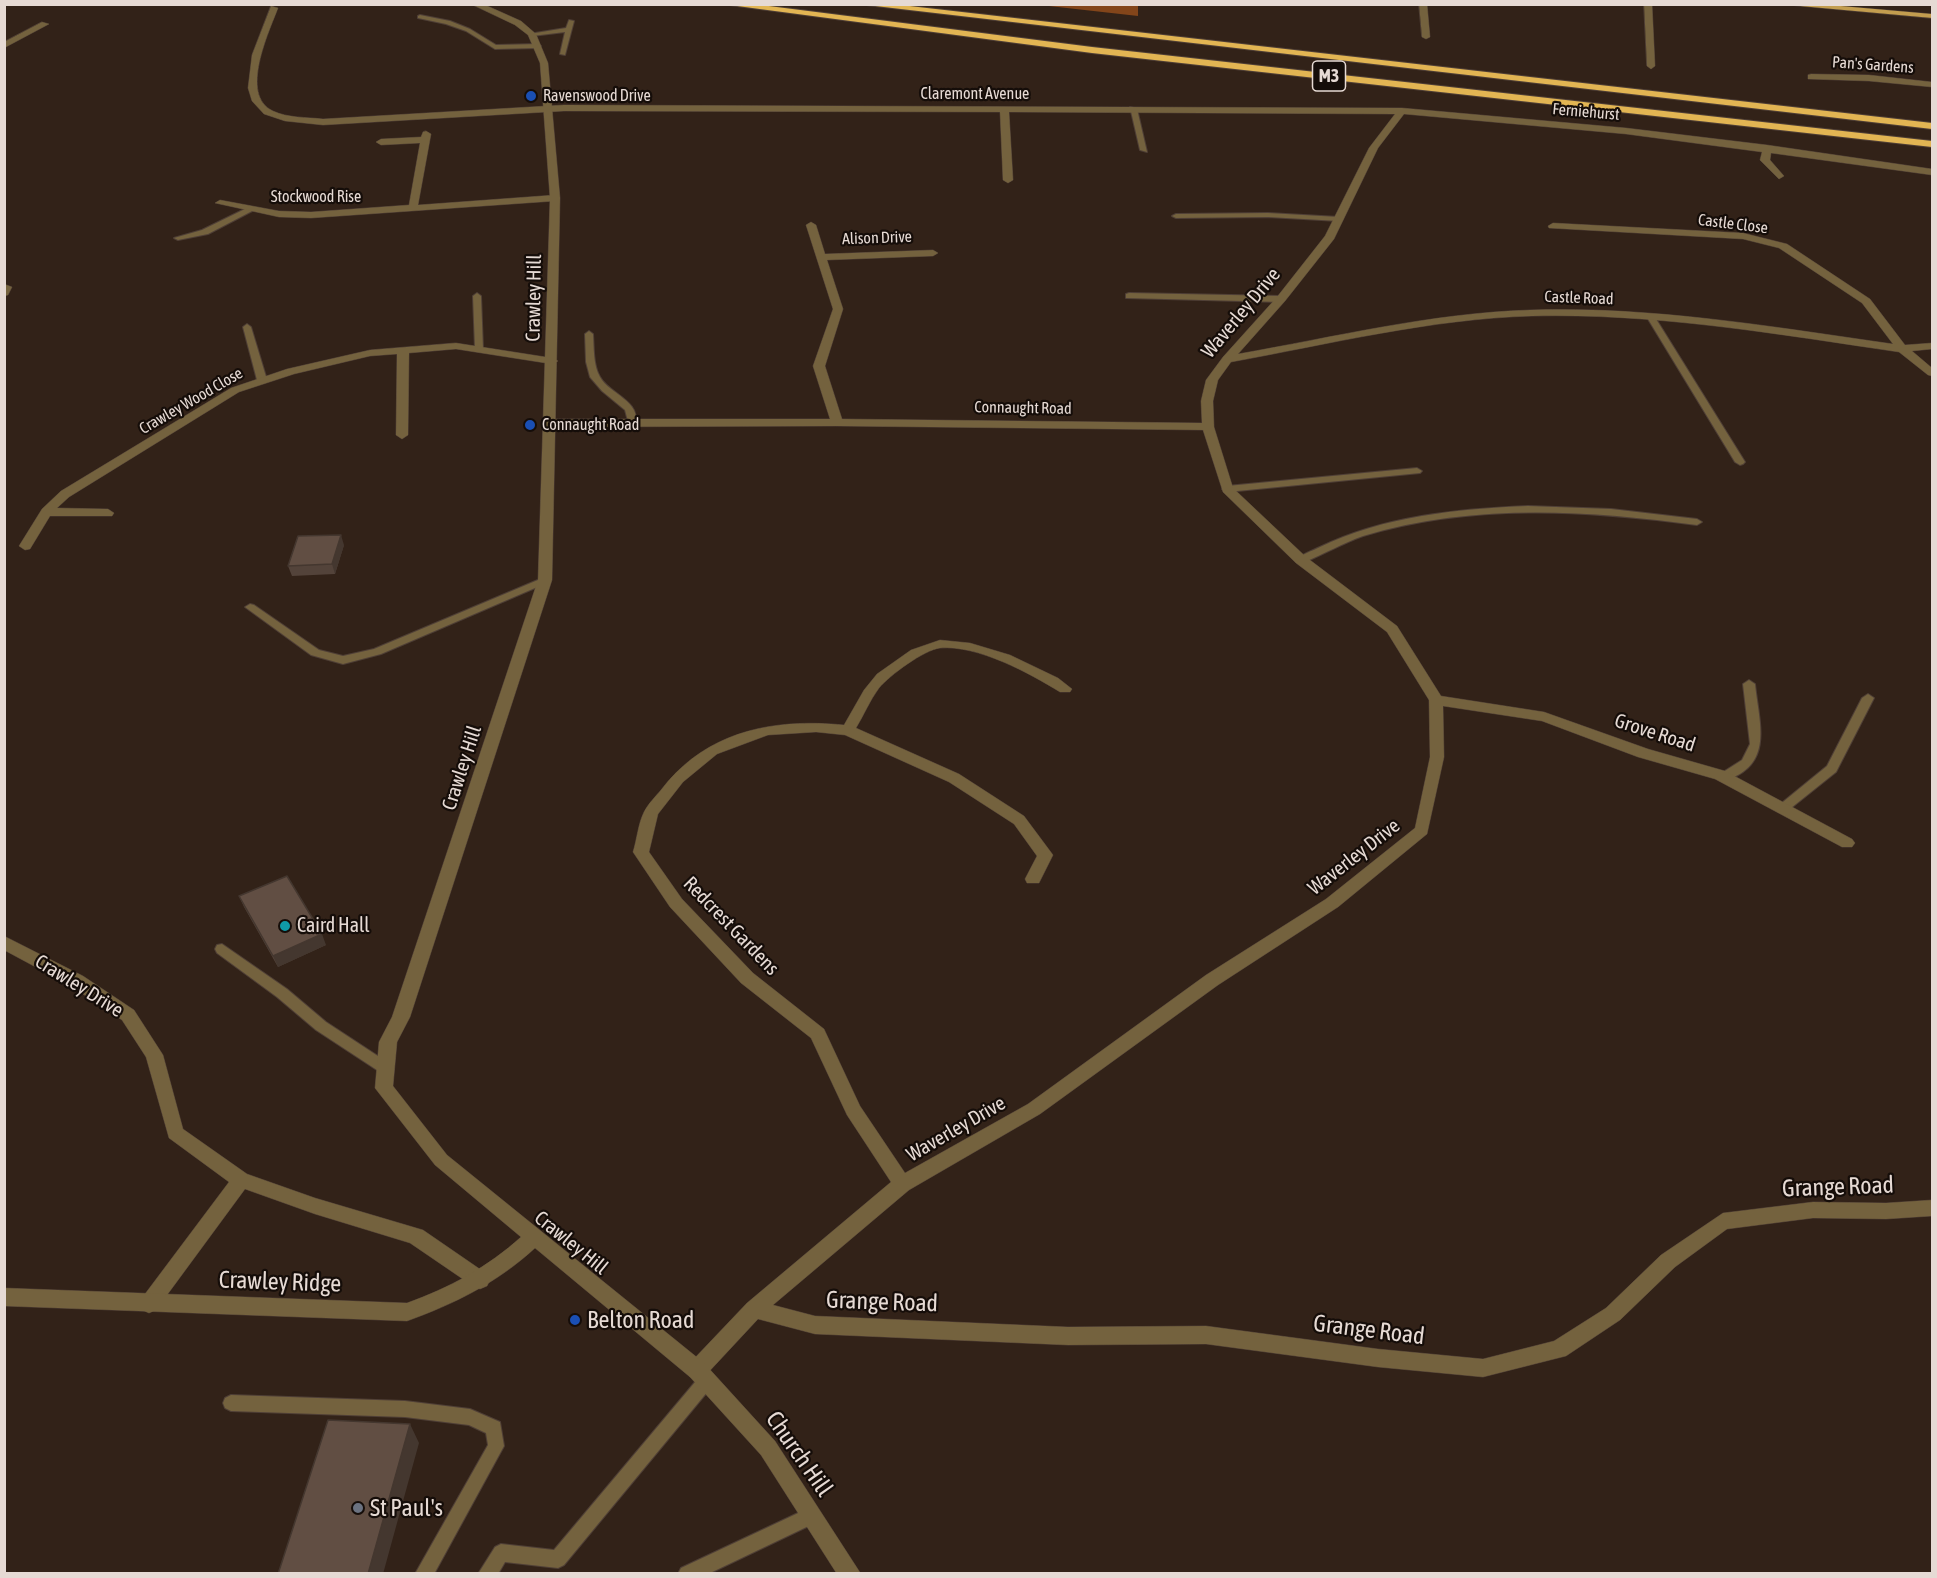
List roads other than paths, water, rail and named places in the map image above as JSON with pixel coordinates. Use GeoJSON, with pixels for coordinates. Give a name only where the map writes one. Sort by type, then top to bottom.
{"type":"FeatureCollection","features":[{"type":"Feature","properties":{"kind":"highway","name":"M3"},"geometry":{"type":"LineString","coordinates":[[726,4],[1092,50],[1932,144]]}},
{"type":"Feature","properties":{"kind":"highway","name":"M3"},"geometry":{"type":"LineString","coordinates":[[862,4],[1932,126]]}},
{"type":"Feature","properties":{"kind":"main road"},"geometry":{"type":"LineString","coordinates":[[1782,4],[1932,16]]}},
{"type":"Feature","properties":{"kind":"street"},"geometry":{"type":"LineString","coordinates":[[475,4],[518,23],[535,40]]}},
{"type":"Feature","properties":{"kind":"street"},"geometry":{"type":"LineString","coordinates":[[1424,4],[1426,37]]}},
{"type":"Feature","properties":{"kind":"street"},"geometry":{"type":"LineString","coordinates":[[1648,4],[1651,66]]}},
{"type":"Feature","properties":{"kind":"street"},"geometry":{"type":"LineString","coordinates":[[274,8],[250,77],[251,92],[268,112],[276,115],[323,122],[548,110]]}},
{"type":"Feature","properties":{"kind":"street"},"geometry":{"type":"LineString","coordinates":[[4,46],[45,24]]}},
{"type":"Feature","properties":{"kind":"street","name":"Crawley Hill"},"geometry":{"type":"LineString","coordinates":[[535,40],[544,63],[555,198],[545,580],[400,1017],[388,1042],[384,1088],[441,1160],[702,1375]]}},
{"type":"Feature","properties":{"kind":"street","name":"Pan's Gardens"},"geometry":{"type":"LineString","coordinates":[[1811,77],[1869,78],[1932,85]]}},
{"type":"Feature","properties":{"kind":"street"},"geometry":{"type":"LineString","coordinates":[[1004,109],[1008,180]]}},
{"type":"Feature","properties":{"kind":"street","name":"Claremont Avenue"},"geometry":{"type":"LineString","coordinates":[[548,110],[1402,111]]}},
{"type":"Feature","properties":{"kind":"street","name":"Ferniehurst"},"geometry":{"type":"LineString","coordinates":[[1402,111],[1626,130],[1932,172]]}},
{"type":"Feature","properties":{"kind":"street","name":"Waverley Drive"},"geometry":{"type":"LineString","coordinates":[[702,1375],[754,1309],[902,1184],[1034,1109],[1212,980],[1332,903],[1422,830],[1437,757],[1436,700],[1392,629],[1301,560],[1227,489],[1209,427],[1207,401],[1212,380],[1227,359],[1281,299],[1330,237],[1374,148],[1402,111]]}},
{"type":"Feature","properties":{"kind":"street"},"geometry":{"type":"LineString","coordinates":[[381,142],[425,137],[414,208]]}},
{"type":"Feature","properties":{"kind":"street"},"geometry":{"type":"LineString","coordinates":[[1767,148],[1765,160],[1779,176]]}},
{"type":"Feature","properties":{"kind":"street","name":"Stockwood Rise"},"geometry":{"type":"LineString","coordinates":[[220,203],[250,210],[311,215],[555,198]]}},
{"type":"Feature","properties":{"kind":"street","name":"Alison Drive"},"geometry":{"type":"LineString","coordinates":[[811,225],[838,309],[819,366],[837,422]]}},
{"type":"Feature","properties":{"kind":"street","name":"Castle Close"},"geometry":{"type":"LineString","coordinates":[[1553,226],[1743,236],[1783,246],[1866,301],[1902,349],[1932,373]]}},
{"type":"Feature","properties":{"kind":"street","name":"Alison Drive"},"geometry":{"type":"LineString","coordinates":[[822,257],[933,253]]}},
{"type":"Feature","properties":{"kind":"street","name":"Castle Road"},"geometry":{"type":"LineString","coordinates":[[1227,359],[1305,346],[1370,330],[1445,320],[1532,313],[1652,319],[1902,349],[1932,346]]}},
{"type":"Feature","properties":{"kind":"street","name":"Crawley Wood Close"},"geometry":{"type":"LineString","coordinates":[[25,546],[46,512],[65,494],[235,390],[262,380],[370,353],[456,346],[552,361]]}},
{"type":"Feature","properties":{"kind":"street"},"geometry":{"type":"LineString","coordinates":[[402,435],[403,352]]}},
{"type":"Feature","properties":{"kind":"street","name":"Connaught Road"},"geometry":{"type":"LineString","coordinates":[[550,423],[837,422],[1209,427]]}},
{"type":"Feature","properties":{"kind":"street"},"geometry":{"type":"LineString","coordinates":[[46,512],[108,513]]}},
{"type":"Feature","properties":{"kind":"street"},"geometry":{"type":"LineString","coordinates":[[848,730],[877,683],[909,658],[939,644],[980,651],[1009,660],[1065,688]]}},
{"type":"Feature","properties":{"kind":"street","name":"Grove Road"},"geometry":{"type":"LineString","coordinates":[[1436,700],[1544,717],[1643,753],[1724,777],[1847,843]]}},
{"type":"Feature","properties":{"kind":"street","name":"Redcrest Gardens"},"geometry":{"type":"LineString","coordinates":[[902,1184],[853,1110],[818,1034],[747,978],[676,903],[641,852],[651,813],[678,778],[712,750],[767,730],[816,727],[848,730],[954,778],[1019,820],[1045,855],[1033,879]]}},
{"type":"Feature","properties":{"kind":"street","name":"Crawley Drive"},"geometry":{"type":"LineString","coordinates":[[4,942],[77,981],[128,1015],[154,1055],[175,1133],[241,1180],[315,1206],[416,1236],[480,1280]]}},
{"type":"Feature","properties":{"kind":"street"},"geometry":{"type":"LineString","coordinates":[[149,1304],[241,1180]]}},
{"type":"Feature","properties":{"kind":"street","name":"Grange Road"},"geometry":{"type":"LineString","coordinates":[[754,1309],[815,1325],[1068,1336],[1206,1335],[1378,1358],[1483,1368],[1559,1349],[1613,1314],[1668,1261],[1723,1221],[1813,1210],[1886,1211],[1932,1208]]}},
{"type":"Feature","properties":{"kind":"street","name":"Crawley Ridge"},"geometry":{"type":"LineString","coordinates":[[4,1297],[407,1312],[448,1297],[480,1280],[508,1262],[533,1238]]}},
{"type":"Feature","properties":{"kind":"street","name":"Church Hill"},"geometry":{"type":"LineString","coordinates":[[702,1375],[768,1448],[850,1574]]}},
{"type":"Feature","properties":{"kind":"lane"},"geometry":{"type":"LineString","coordinates":[[420,16],[468,30],[495,47],[535,40],[568,30]]}},
{"type":"Feature","properties":{"kind":"lane"},"geometry":{"type":"LineString","coordinates":[[563,54],[571,21]]}},
{"type":"Feature","properties":{"kind":"lane"},"geometry":{"type":"LineString","coordinates":[[1133,109],[1144,150]]}},
{"type":"Feature","properties":{"kind":"lane"},"geometry":{"type":"LineString","coordinates":[[177,238],[205,232],[250,210]]}},
{"type":"Feature","properties":{"kind":"lane"},"geometry":{"type":"LineString","coordinates":[[1176,216],[1268,215],[1339,219]]}},
{"type":"Feature","properties":{"kind":"lane"},"geometry":{"type":"LineString","coordinates":[[477,296],[479,350]]}},
{"type":"Feature","properties":{"kind":"lane"},"geometry":{"type":"LineString","coordinates":[[1129,296],[1281,299]]}},
{"type":"Feature","properties":{"kind":"lane"},"geometry":{"type":"LineString","coordinates":[[1652,319],[1740,462]]}},
{"type":"Feature","properties":{"kind":"lane"},"geometry":{"type":"LineString","coordinates":[[247,327],[262,380]]}},
{"type":"Feature","properties":{"kind":"lane"},"geometry":{"type":"LineString","coordinates":[[589,334],[595,379],[607,392],[633,412],[632,423]]}},
{"type":"Feature","properties":{"kind":"lane"},"geometry":{"type":"LineString","coordinates":[[1227,489],[1417,471]]}},
{"type":"Feature","properties":{"kind":"lane"},"geometry":{"type":"LineString","coordinates":[[1301,560],[1369,532],[1454,513],[1505,508],[1578,509],[1697,522]]}},
{"type":"Feature","properties":{"kind":"lane"},"geometry":{"type":"LineString","coordinates":[[250,607],[315,653],[343,660],[377,651],[433,629],[545,580]]}},
{"type":"Feature","properties":{"kind":"lane"},"geometry":{"type":"LineString","coordinates":[[1724,777],[1747,763],[1756,744],[1749,684]]}},
{"type":"Feature","properties":{"kind":"lane"},"geometry":{"type":"LineString","coordinates":[[1782,809],[1832,769],[1868,698]]}},
{"type":"Feature","properties":{"kind":"lane"},"geometry":{"type":"LineString","coordinates":[[222,949],[282,993],[321,1026],[386,1068]]}},
{"type":"Feature","properties":{"kind":"lane"},"geometry":{"type":"LineString","coordinates":[[487,1574],[501,1553],[558,1559],[702,1375]]}},
{"type":"Feature","properties":{"kind":"lane"},"geometry":{"type":"LineString","coordinates":[[231,1403],[405,1409],[470,1417],[494,1428],[496,1446],[424,1574]]}},
{"type":"Feature","properties":{"kind":"lane"},"geometry":{"type":"LineString","coordinates":[[687,1574],[812,1516]]}},
{"type":"Feature","properties":{"kind":"place","name":"Ravenswood Drive"},"geometry":{"type":"Point","coordinates":[531,96]}},
{"type":"Feature","properties":{"kind":"place","name":"Connaught Road"},"geometry":{"type":"Point","coordinates":[530,425]}},
{"type":"Feature","properties":{"kind":"place","name":"Caird Hall"},"geometry":{"type":"Point","coordinates":[285,926]}},
{"type":"Feature","properties":{"kind":"place","name":"Belton Road"},"geometry":{"type":"Point","coordinates":[575,1320]}},
{"type":"Feature","properties":{"kind":"place","name":"St Paul's"},"geometry":{"type":"Point","coordinates":[358,1508]}}]}
